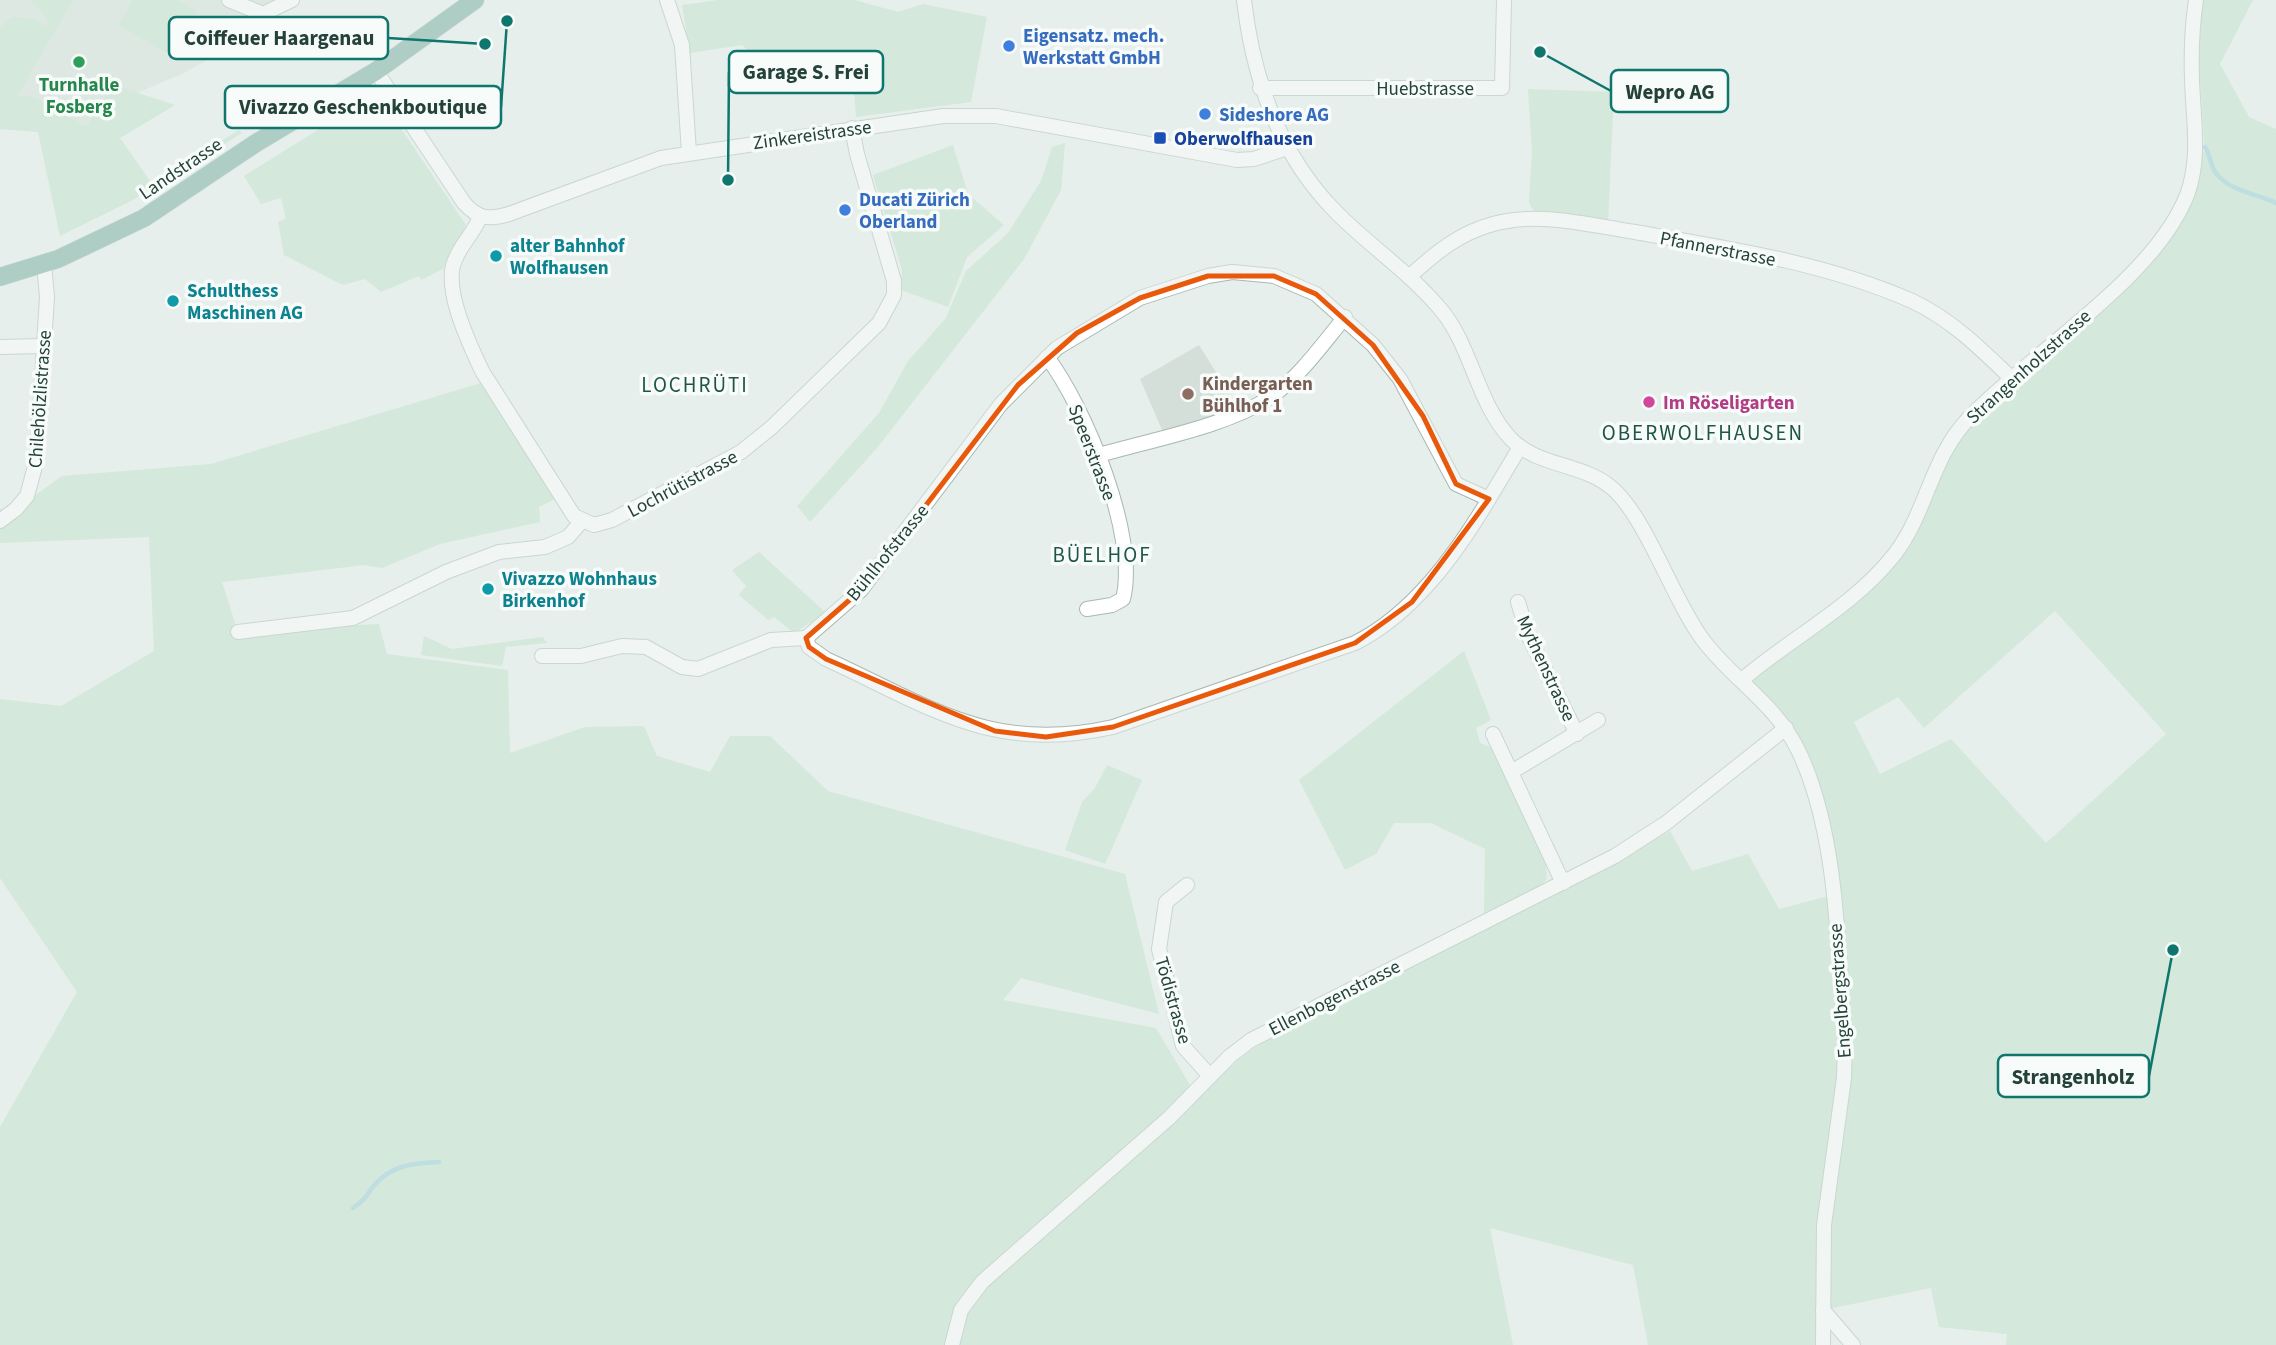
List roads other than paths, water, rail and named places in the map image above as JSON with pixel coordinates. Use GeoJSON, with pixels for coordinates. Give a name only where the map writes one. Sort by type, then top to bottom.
{"type":"FeatureCollection","features":[{"type":"Feature","properties":{"kind":"main road","name":"Landstrasse"},"geometry":{"type":"LineString","coordinates":[[0,277],[44,264],[98,242],[144,218],[256,143],[376,71],[475,0]]}},
{"type":"Feature","properties":{"kind":"street"},"geometry":{"type":"LineString","coordinates":[[229,0],[263,14],[292,0]]}},
{"type":"Feature","properties":{"kind":"street"},"geometry":{"type":"LineString","coordinates":[[667,0],[682,45],[689,153]]}},
{"type":"Feature","properties":{"kind":"street"},"geometry":{"type":"LineString","coordinates":[[542,656],[565,653],[581,656],[622,646],[646,647],[682,667],[698,669],[771,640],[806,638],[809,648],[826,659],[975,726],[1021,735],[1076,735],[1113,727],[1355,643],[1376,632],[1412,602],[1465,537],[1520,447],[1499,422],[1450,323],[1409,277],[1335,212],[1309,182],[1287,148],[1260,88],[1244,0]]}},
{"type":"Feature","properties":{"kind":"street","name":"Huebstrasse"},"geometry":{"type":"LineString","coordinates":[[1260,88],[1502,88],[1504,0]]}},
{"type":"Feature","properties":{"kind":"street","name":"Strangenholzstrasse"},"geometry":{"type":"LineString","coordinates":[[1743,679],[1840,608],[1885,566],[1907,535],[1939,460],[1958,430],[2132,271],[2181,208],[2194,169],[2191,35],[2196,0]]}},
{"type":"Feature","properties":{"kind":"street"},"geometry":{"type":"LineString","coordinates":[[238,632],[353,618],[446,572],[499,552],[545,547],[568,537],[581,522],[567,506],[482,371],[463,323],[452,287],[451,270],[480,217],[464,203],[376,71]]}},
{"type":"Feature","properties":{"kind":"street","name":"Zinkereistrasse"},"geometry":{"type":"LineString","coordinates":[[480,217],[509,214],[632,168],[689,153],[943,116],[985,115],[1237,160],[1254,159],[1287,148]]}},
{"type":"Feature","properties":{"kind":"street","name":"Lochrütistrasse"},"geometry":{"type":"LineString","coordinates":[[581,522],[594,525],[612,520],[741,452],[772,427],[879,323],[889,308],[894,281],[852,128]]}},
{"type":"Feature","properties":{"kind":"street","name":"Pfannerstrasse"},"geometry":{"type":"LineString","coordinates":[[1409,277],[1454,240],[1492,224],[1515,219],[1555,219],[1700,243],[1819,270],[1913,302],[1952,324],[2012,379]]}},
{"type":"Feature","properties":{"kind":"street","name":"Chilehölzlistrasse"},"geometry":{"type":"LineString","coordinates":[[0,522],[23,503],[34,476],[40,435],[47,284],[44,264]]}},
{"type":"Feature","properties":{"kind":"street","name":"Bühlhofstrasse"},"geometry":{"type":"LineString","coordinates":[[806,638],[861,590],[1001,404],[1047,357],[1077,333],[1140,298],[1182,283],[1232,272],[1273,276],[1292,282],[1316,294],[1345,317],[1373,345],[1400,379],[1456,484],[1489,499]]}},
{"type":"Feature","properties":{"kind":"street"},"geometry":{"type":"LineString","coordinates":[[1099,455],[1231,417],[1270,398],[1310,361],[1345,317]]}},
{"type":"Feature","properties":{"kind":"street"},"geometry":{"type":"LineString","coordinates":[[0,347],[43,346]]}},
{"type":"Feature","properties":{"kind":"street","name":"Speerstrasse"},"geometry":{"type":"LineString","coordinates":[[1047,357],[1074,400],[1099,455],[1118,522],[1125,591],[1123,599],[1112,605],[1087,609]]}},
{"type":"Feature","properties":{"kind":"street","name":"Engelbergstrasse"},"geometry":{"type":"LineString","coordinates":[[1520,447],[1542,458],[1579,470],[1615,490],[1626,503],[1680,604],[1704,641],[1743,679],[1786,728],[1816,792],[1824,826],[1845,1042],[1844,1078],[1824,1225],[1822,1345]]}},
{"type":"Feature","properties":{"kind":"street","name":"Mythenstrasse"},"geometry":{"type":"LineString","coordinates":[[1518,603],[1528,635],[1577,734]]}},
{"type":"Feature","properties":{"kind":"street","name":"Mythenstrasse"},"geometry":{"type":"LineString","coordinates":[[1513,771],[1598,720]]}},
{"type":"Feature","properties":{"kind":"street","name":"Ellenbogenstrasse"},"geometry":{"type":"LineString","coordinates":[[952,1345],[961,1310],[982,1282],[1169,1118],[1210,1076],[1251,1040],[1615,856],[1665,823],[1786,728]]}},
{"type":"Feature","properties":{"kind":"street"},"geometry":{"type":"LineString","coordinates":[[1493,734],[1513,771],[1547,853],[1563,883]]}},
{"type":"Feature","properties":{"kind":"street","name":"Tödistrasse"},"geometry":{"type":"LineString","coordinates":[[1187,886],[1166,902],[1159,949],[1183,1046],[1210,1076]]}},
{"type":"Feature","properties":{"kind":"street"},"geometry":{"type":"LineString","coordinates":[[1823,1310],[1853,1345]]}},
{"type":"Feature","properties":{"kind":"waterway"},"geometry":{"type":"LineString","coordinates":[[2205,147],[2213,169],[2221,179],[2235,188],[2276,203]]}},
{"type":"Feature","properties":{"kind":"waterway"},"geometry":{"type":"LineString","coordinates":[[353,1208],[386,1174],[402,1167],[439,1162]]}},
{"type":"Feature","properties":{"kind":"place","name":"Vivazzo Geschenkboutique"},"geometry":{"type":"Point","coordinates":[507,21]}},
{"type":"Feature","properties":{"kind":"place","name":"Coiffeuer Haargenau"},"geometry":{"type":"Point","coordinates":[485,44]}},
{"type":"Feature","properties":{"kind":"place","name":"Eigensatz. mech. Werkstatt GmbH"},"geometry":{"type":"Point","coordinates":[1009,46]}},
{"type":"Feature","properties":{"kind":"place","name":"Wepro AG"},"geometry":{"type":"Point","coordinates":[1540,52]}},
{"type":"Feature","properties":{"kind":"place","name":"Turnhalle Fosberg"},"geometry":{"type":"Point","coordinates":[79,62]}},
{"type":"Feature","properties":{"kind":"place","name":"Sideshore AG"},"geometry":{"type":"Point","coordinates":[1205,114]}},
{"type":"Feature","properties":{"kind":"place","name":"Oberwolfhausen"},"geometry":{"type":"Point","coordinates":[1160,138]}},
{"type":"Feature","properties":{"kind":"place","name":"Garage S. Frei"},"geometry":{"type":"Point","coordinates":[728,180]}},
{"type":"Feature","properties":{"kind":"place","name":"Ducati Zürich Oberland"},"geometry":{"type":"Point","coordinates":[845,210]}},
{"type":"Feature","properties":{"kind":"place","name":"alter Bahnhof Wolfhausen"},"geometry":{"type":"Point","coordinates":[496,256]}},
{"type":"Feature","properties":{"kind":"place","name":"Schulthess Maschinen AG"},"geometry":{"type":"Point","coordinates":[173,301]}},
{"type":"Feature","properties":{"kind":"place","name":"Kindergarten Bühlhof 1"},"geometry":{"type":"Point","coordinates":[1188,394]}},
{"type":"Feature","properties":{"kind":"place","name":"Im Röseligarten"},"geometry":{"type":"Point","coordinates":[1649,402]}},
{"type":"Feature","properties":{"kind":"place","name":"Vivazzo Wohnhaus Birkenhof"},"geometry":{"type":"Point","coordinates":[488,589]}},
{"type":"Feature","properties":{"kind":"place","name":"Strangenholz"},"geometry":{"type":"Point","coordinates":[2173,950]}},
{"type":"Feature","properties":{"kind":"district","name":"LOCHRÜTI"},"geometry":{"type":"Point","coordinates":[695,385]}},
{"type":"Feature","properties":{"kind":"district","name":"OBERWOLFHAUSEN"},"geometry":{"type":"Point","coordinates":[1703,433]}},
{"type":"Feature","properties":{"kind":"district","name":"BÜELHOF"},"geometry":{"type":"Point","coordinates":[1102,555]}}]}
